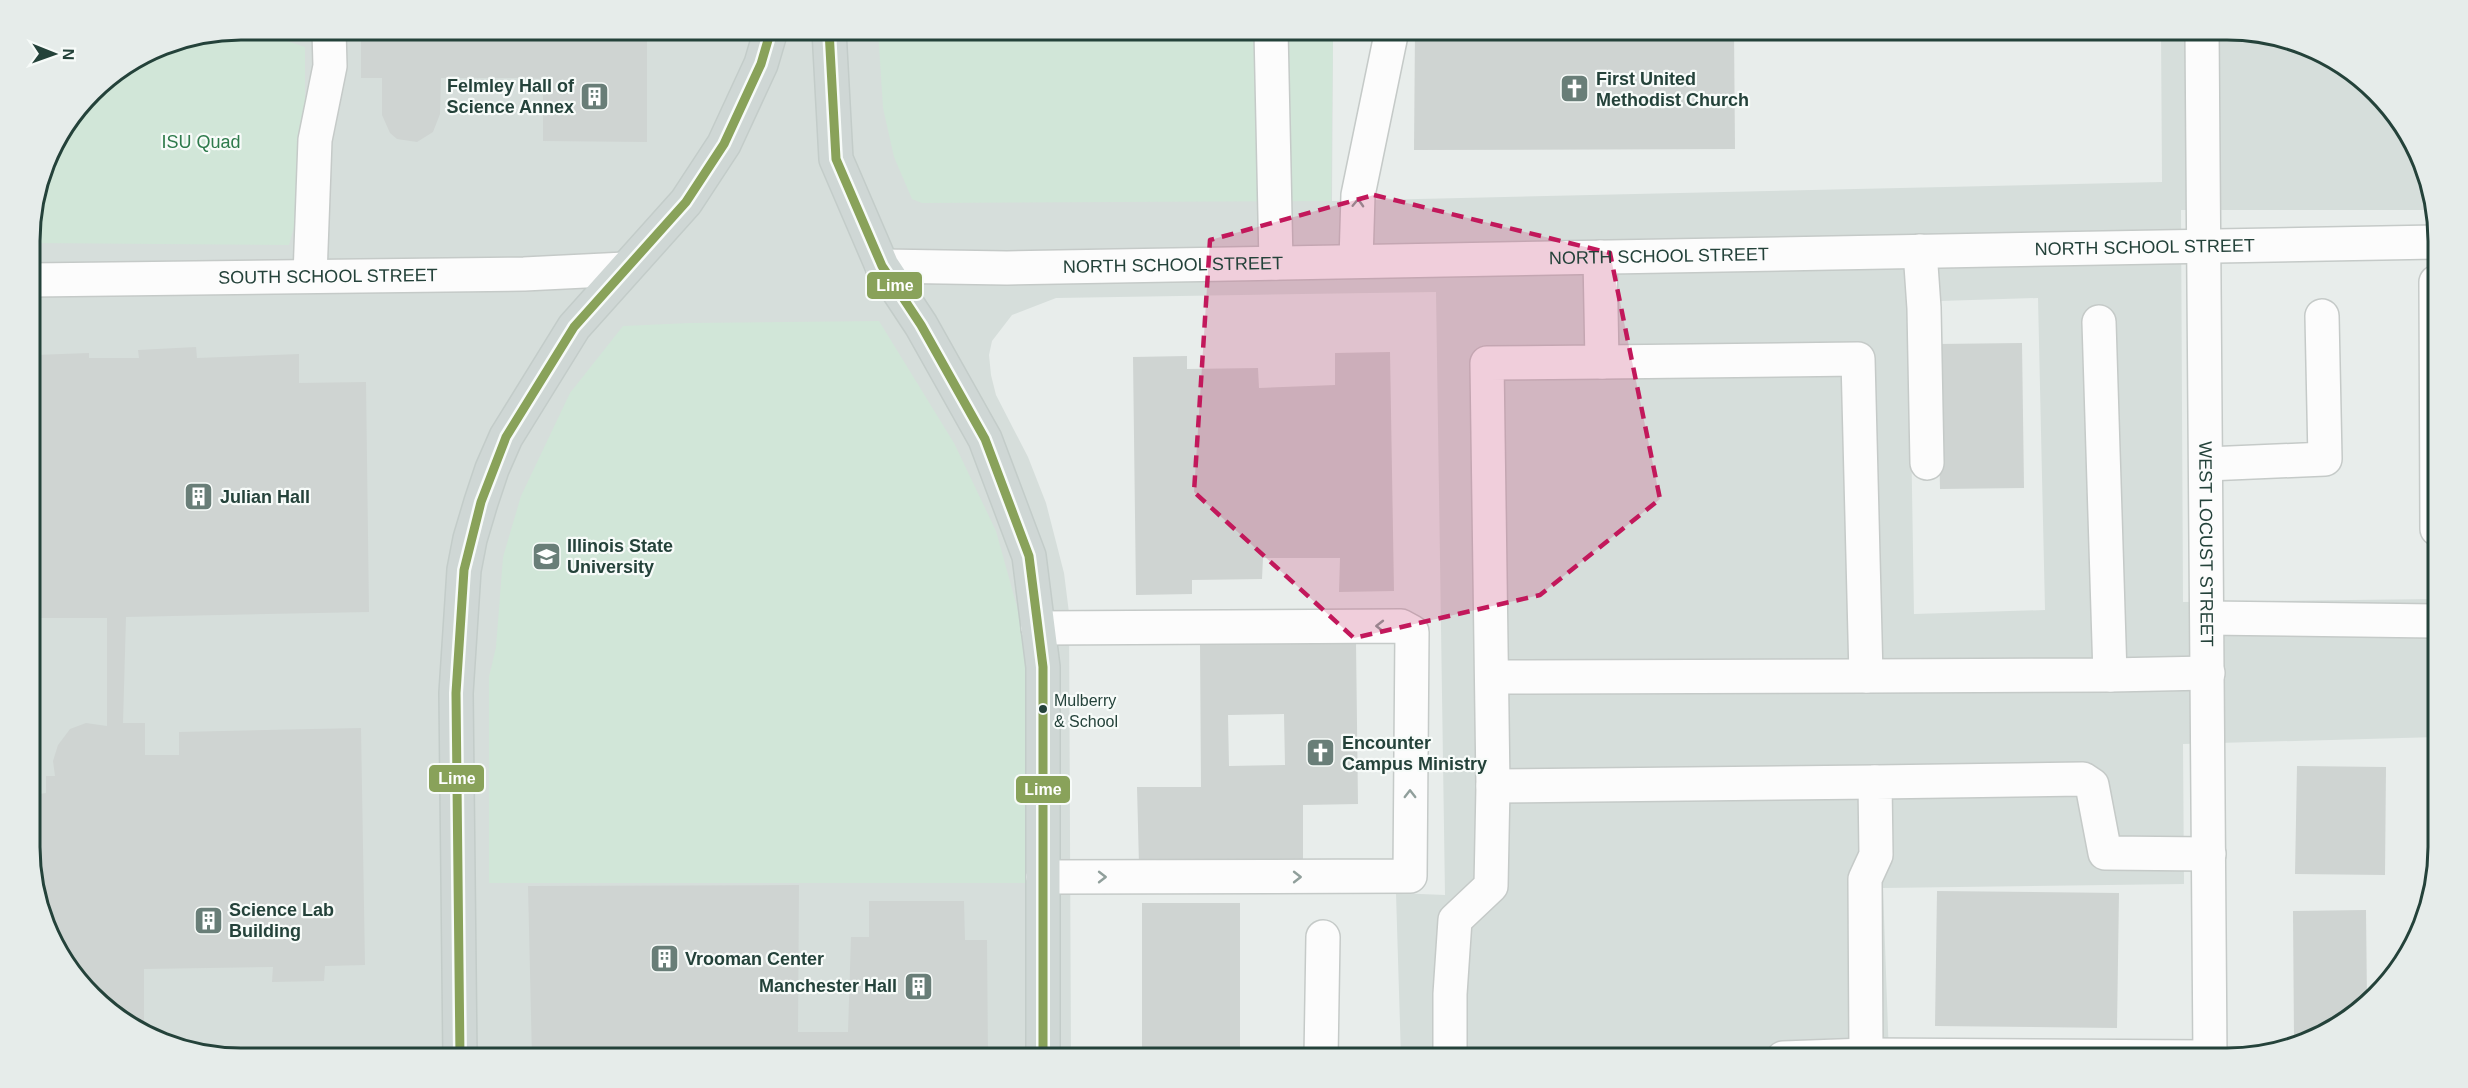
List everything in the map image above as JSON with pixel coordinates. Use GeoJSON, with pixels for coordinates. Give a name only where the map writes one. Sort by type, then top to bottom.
{"type":"FeatureCollection","features":[{"type":"Feature","properties":{"kind":"main road"},"geometry":{"type":"LineString","coordinates":[[459,1048],[456,693],[464,570],[470,539],[492,469],[522,409],[574,327],[686,202],[724,144],[761,64],[768,41]]}},
{"type":"Feature","properties":{"kind":"main road"},"geometry":{"type":"LineString","coordinates":[[830,41],[836,159],[882,266],[921,325],[985,439],[1029,556],[1043,667],[1043,1048]]}},
{"type":"Feature","properties":{"kind":"street"},"geometry":{"type":"LineString","coordinates":[[1271,40],[1276,263]]}},
{"type":"Feature","properties":{"kind":"street"},"geometry":{"type":"LineString","coordinates":[[1356,261],[1358,195],[1390,40]]}},
{"type":"Feature","properties":{"kind":"street","name":"WEST LOCUST STREET"},"geometry":{"type":"LineString","coordinates":[[2202,40],[2210,1047]]}},
{"type":"Feature","properties":{"kind":"street"},"geometry":{"type":"LineString","coordinates":[[310,276],[315,140],[330,66],[330,41]]}},
{"type":"Feature","properties":{"kind":"street","name":"NORTH SCHOOL STREET"},"geometry":{"type":"LineString","coordinates":[[882,266],[1007,268],[2428,242]]}},
{"type":"Feature","properties":{"kind":"street"},"geometry":{"type":"LineString","coordinates":[[1920,251],[1924,308],[1927,463]]}},
{"type":"Feature","properties":{"kind":"street"},"geometry":{"type":"LineString","coordinates":[[1600,257],[1602,362]]}},
{"type":"Feature","properties":{"kind":"street","name":"SOUTH SCHOOL STREET"},"geometry":{"type":"LineString","coordinates":[[41,280],[524,274],[625,269]]}},
{"type":"Feature","properties":{"kind":"street"},"geometry":{"type":"LineString","coordinates":[[2207,464],[2325,459],[2322,316]]}},
{"type":"Feature","properties":{"kind":"street"},"geometry":{"type":"LineString","coordinates":[[2099,322],[2110,675]]}},
{"type":"Feature","properties":{"kind":"street"},"geometry":{"type":"LineString","coordinates":[[1450,1047],[1450,994],[1455,920],[1491,886],[1493,786],[1487,363],[1858,359],[1866,676]]}},
{"type":"Feature","properties":{"kind":"street"},"geometry":{"type":"LineString","coordinates":[[2208,618],[2428,621]]}},
{"type":"Feature","properties":{"kind":"street"},"geometry":{"type":"LineString","coordinates":[[1038,628],[1401,626],[1412,632],[1410,876],[1044,877]]}},
{"type":"Feature","properties":{"kind":"street"},"geometry":{"type":"LineString","coordinates":[[1492,677],[2208,673]]}},
{"type":"Feature","properties":{"kind":"street"},"geometry":{"type":"LineString","coordinates":[[1493,786],[2083,779],[2092,784],[2104,853],[2209,854]]}},
{"type":"Feature","properties":{"kind":"street"},"geometry":{"type":"LineString","coordinates":[[1866,1047],[1865,879],[1876,855],[1875,782]]}},
{"type":"Feature","properties":{"kind":"street"},"geometry":{"type":"LineString","coordinates":[[1321,1047],[1323,937]]}},
{"type":"Feature","properties":{"kind":"highlighted area"},"geometry":{"type":"Polygon","coordinates":[[[1374,195],[1610,253],[1660,499],[1540,595],[1354,638],[1194,492],[1210,240],[1374,195]]]}},
{"type":"Feature","properties":{"kind":"shaded area","name":"Illinois State University"},"geometry":{"type":"Polygon","coordinates":[[[1333,40],[1332,201],[2162,182],[2161,40],[2226,40],[2278,47],[2327,67],[2349,82],[2369,99],[2401,141],[2421,190],[2425,210],[2181,210],[2183,602],[2428,599],[2428,737],[2183,744],[2184,884],[1883,888],[1889,1047],[1401,1047],[1396,893],[1445,895],[1436,292],[1056,298],[1012,315],[992,341],[989,355],[991,375],[996,395],[1028,457],[1046,503],[1064,573],[1069,613],[1071,1048],[242,1048],[203,1044],[165,1032],[141,1021],[119,1006],[99,989],[82,969],[67,947],[56,923],[47,898],[42,872],[40,846],[41,229],[44,203],[56,165],[67,141],[90,109],[130,74],[177,51],[203,44],[229,41],[1333,40]],[[2038,298],[1909,302],[1914,614],[2045,610],[2038,298]]]}},
{"type":"Feature","properties":{"kind":"green space"},"geometry":{"type":"Polygon","coordinates":[[[1333,40],[1331,201],[922,203],[912,199],[894,157],[883,108],[879,41],[1333,40]]]}},
{"type":"Feature","properties":{"kind":"green space","name":"ISU Quad"},"geometry":{"type":"Polygon","coordinates":[[[229,41],[287,41],[305,47],[305,189],[289,245],[41,243],[44,203],[51,177],[74,130],[99,99],[130,74],[177,51],[203,44],[229,41]]]}},
{"type":"Feature","properties":{"kind":"green space"},"geometry":{"type":"Polygon","coordinates":[[[879,321],[954,443],[996,531],[1019,614],[1029,701],[1031,883],[489,883],[489,677],[496,647],[503,557],[521,496],[570,393],[623,326],[879,321]]]}},
{"type":"Feature","properties":{"kind":"building","name":"First United Methodist Church"},"geometry":{"type":"Polygon","coordinates":[[[1415,40],[1734,40],[1735,149],[1414,150],[1415,40]]]}},
{"type":"Feature","properties":{"kind":"building","name":"Felmley Hall of Science Annex"},"geometry":{"type":"Polygon","coordinates":[[[361,41],[647,41],[647,142],[543,141],[543,79],[524,78],[441,78],[440,114],[433,132],[417,142],[397,139],[390,133],[382,115],[382,78],[361,78],[361,41]]]}},
{"type":"Feature","properties":{"kind":"building"},"geometry":{"type":"Polygon","coordinates":[[[2022,343],[2024,488],[1940,489],[1937,344],[2022,343]]]}},
{"type":"Feature","properties":{"kind":"building"},"geometry":{"type":"Polygon","coordinates":[[[196,347],[197,358],[299,354],[299,383],[366,382],[369,612],[126,617],[123,723],[145,723],[145,755],[179,755],[179,732],[361,728],[365,965],[325,966],[324,981],[272,982],[273,967],[144,969],[144,1022],[99,989],[67,947],[47,898],[40,846],[40,794],[46,793],[46,776],[55,776],[53,761],[58,745],[70,729],[86,723],[107,726],[107,618],[40,618],[41,355],[89,353],[89,358],[139,358],[138,350],[196,347]]]}},
{"type":"Feature","properties":{"kind":"building"},"geometry":{"type":"Polygon","coordinates":[[[1390,352],[1394,591],[1339,592],[1340,558],[1263,558],[1262,579],[1192,580],[1192,594],[1136,595],[1133,357],[1187,356],[1187,369],[1258,368],[1259,388],[1335,385],[1335,353],[1390,352]]]}},
{"type":"Feature","properties":{"kind":"building","name":"Encounter Campus Ministry"},"geometry":{"type":"Polygon","coordinates":[[[1356,642],[1358,804],[1303,805],[1303,863],[1139,865],[1137,787],[1201,787],[1200,644],[1356,642]],[[1284,714],[1228,715],[1229,766],[1285,765],[1284,714]]]}},
{"type":"Feature","properties":{"kind":"building"},"geometry":{"type":"Polygon","coordinates":[[[2297,766],[2386,767],[2385,875],[2295,874],[2297,766]]]}},
{"type":"Feature","properties":{"kind":"building","name":"Vrooman Center"},"geometry":{"type":"Polygon","coordinates":[[[799,885],[798,1032],[848,1032],[851,937],[869,937],[869,901],[964,901],[965,940],[987,940],[988,1048],[532,1048],[528,886],[799,885]]]}},
{"type":"Feature","properties":{"kind":"building"},"geometry":{"type":"Polygon","coordinates":[[[1937,891],[2119,893],[2117,1028],[1935,1026],[1937,891]]]}},
{"type":"Feature","properties":{"kind":"building"},"geometry":{"type":"Polygon","coordinates":[[[1142,903],[1240,903],[1240,1048],[1142,1048],[1142,903]]]}},
{"type":"Feature","properties":{"kind":"building"},"geometry":{"type":"Polygon","coordinates":[[[2366,910],[2367,990],[2338,1014],[2294,1036],[2293,911],[2366,910]]]}},
{"type":"Feature","properties":{"kind":"transit line","name":"Lime"},"geometry":{"type":"LineString","coordinates":[[460,1048],[456,693],[464,570],[481,502],[506,437],[574,327],[686,202],[724,144],[761,64],[768,41]]}},
{"type":"Feature","properties":{"kind":"transit line","name":"Lime"},"geometry":{"type":"LineString","coordinates":[[830,41],[836,159],[882,266],[921,325],[985,439],[1029,556],[1043,667],[1043,1048]]}},
{"type":"Feature","properties":{"kind":"place","name":"First United Methodist Church"},"geometry":{"type":"Point","coordinates":[1575,89]}},
{"type":"Feature","properties":{"kind":"place","name":"Felmley Hall of Science Annex"},"geometry":{"type":"Point","coordinates":[595,96]}},
{"type":"Feature","properties":{"kind":"place","name":"Julian Hall"},"geometry":{"type":"Point","coordinates":[199,497]}},
{"type":"Feature","properties":{"kind":"place","name":"Illinois State University"},"geometry":{"type":"Point","coordinates":[546,556]}},
{"type":"Feature","properties":{"kind":"place","name":"Mulberry & School"},"geometry":{"type":"Point","coordinates":[1043,709]}},
{"type":"Feature","properties":{"kind":"place","name":"Encounter Campus Ministry"},"geometry":{"type":"Point","coordinates":[1321,753]}},
{"type":"Feature","properties":{"kind":"place","name":"Science Lab Building"},"geometry":{"type":"Point","coordinates":[208,920]}},
{"type":"Feature","properties":{"kind":"place","name":"Vrooman Center"},"geometry":{"type":"Point","coordinates":[664,959]}},
{"type":"Feature","properties":{"kind":"place","name":"Manchester Hall"},"geometry":{"type":"Point","coordinates":[918,986]}}]}
